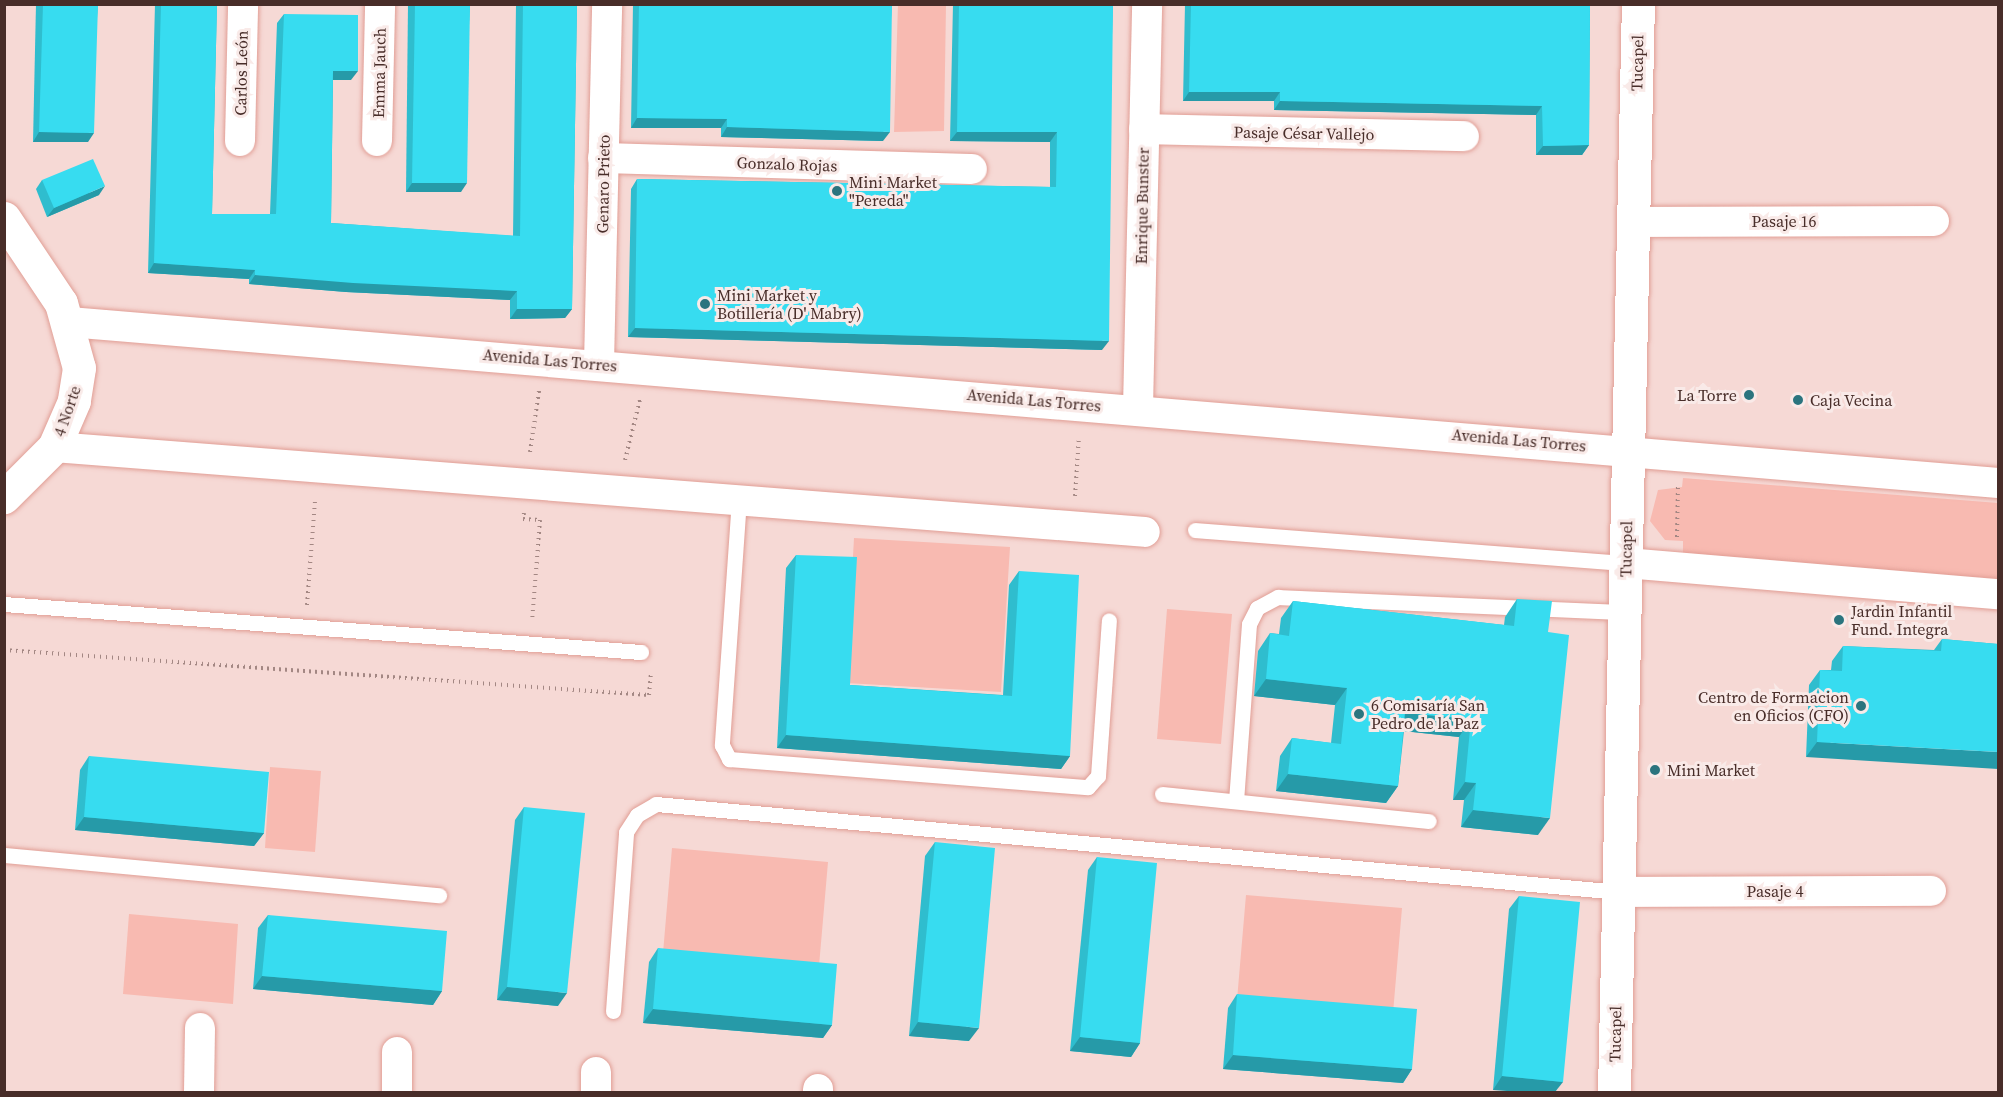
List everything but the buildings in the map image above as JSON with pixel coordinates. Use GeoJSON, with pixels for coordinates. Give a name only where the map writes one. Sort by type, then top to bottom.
{"type":"FeatureCollection","features":[{"type":"Feature","properties":{"kind":"main road","name":"Tucapel"},"geometry":{"type":"LineString","coordinates":[[1614,1092],[1638,4]]}},
{"type":"Feature","properties":{"kind":"main road","name":"4 Norte"},"geometry":{"type":"LineString","coordinates":[[4,218],[69,322],[78,385],[54,447],[4,496]]}},
{"type":"Feature","properties":{"kind":"street","name":"Carlos León"},"geometry":{"type":"LineString","coordinates":[[240,141],[243,4]]}},
{"type":"Feature","properties":{"kind":"street","name":"Emma Jauch"},"geometry":{"type":"LineString","coordinates":[[377,141],[380,4]]}},
{"type":"Feature","properties":{"kind":"street","name":"Genaro Prieto"},"geometry":{"type":"LineString","coordinates":[[599,364],[607,4]]}},
{"type":"Feature","properties":{"kind":"street","name":"Enrique Bunster"},"geometry":{"type":"LineString","coordinates":[[1138,408],[1147,4]]}},
{"type":"Feature","properties":{"kind":"street","name":"Pasaje César Vallejo"},"geometry":{"type":"LineString","coordinates":[[1144,129],[1464,136]]}},
{"type":"Feature","properties":{"kind":"street","name":"Gonzalo Rojas"},"geometry":{"type":"LineString","coordinates":[[603,158],[972,169]]}},
{"type":"Feature","properties":{"kind":"street","name":"Pasaje 16"},"geometry":{"type":"LineString","coordinates":[[1634,222],[1934,221]]}},
{"type":"Feature","properties":{"kind":"street","name":"Avenida Las Torres"},"geometry":{"type":"LineString","coordinates":[[69,322],[1138,408],[1678,458],[1998,483]]}},
{"type":"Feature","properties":{"kind":"street"},"geometry":{"type":"LineString","coordinates":[[54,447],[1145,532]]}},
{"type":"Feature","properties":{"kind":"street"},"geometry":{"type":"LineString","coordinates":[[1626,563],[1998,594]]}},
{"type":"Feature","properties":{"kind":"street","name":"Pasaje 4"},"geometry":{"type":"LineString","coordinates":[[1619,892],[1931,891]]}},
{"type":"Feature","properties":{"kind":"street"},"geometry":{"type":"LineString","coordinates":[[199,1092],[200,1028]]}},
{"type":"Feature","properties":{"kind":"street"},"geometry":{"type":"LineString","coordinates":[[397,1052],[397,1092]]}},
{"type":"Feature","properties":{"kind":"lane"},"geometry":{"type":"LineString","coordinates":[[740,500],[722,745],[729,759],[1088,787],[1098,776],[1109,620]]}},
{"type":"Feature","properties":{"kind":"lane"},"geometry":{"type":"LineString","coordinates":[[1196,530],[1626,563]]}},
{"type":"Feature","properties":{"kind":"lane"},"geometry":{"type":"LineString","coordinates":[[1236,801],[1249,624],[1257,608],[1278,597],[1625,612]]}},
{"type":"Feature","properties":{"kind":"lane"},"geometry":{"type":"LineString","coordinates":[[4,604],[641,652]]}},
{"type":"Feature","properties":{"kind":"lane"},"geometry":{"type":"LineString","coordinates":[[1162,794],[1429,821]]}},
{"type":"Feature","properties":{"kind":"lane"},"geometry":{"type":"LineString","coordinates":[[613,1011],[626,832],[637,815],[656,804],[1619,892]]}},
{"type":"Feature","properties":{"kind":"lane"},"geometry":{"type":"LineString","coordinates":[[4,855],[439,895]]}},
{"type":"Feature","properties":{"kind":"path"},"geometry":{"type":"LineString","coordinates":[[622,490],[648,368]]}},
{"type":"Feature","properties":{"kind":"path"},"geometry":{"type":"LineString","coordinates":[[1073,527],[1081,404]]}},
{"type":"Feature","properties":{"kind":"path"},"geometry":{"type":"LineString","coordinates":[[1677,568],[1678,458]]}},
{"type":"Feature","properties":{"kind":"path"},"geometry":{"type":"LineString","coordinates":[[305,627],[315,500]]}},
{"type":"Feature","properties":{"kind":"path"},"geometry":{"type":"LineString","coordinates":[[4,650],[649,696],[652,665],[640,664],[641,652]]}},
{"type":"Feature","properties":{"kind":"shaded area"},"geometry":{"type":"Polygon","coordinates":[[[898,5],[946,5],[944,131],[894,132],[898,5]]]}},
{"type":"Feature","properties":{"kind":"shaded area"},"geometry":{"type":"Polygon","coordinates":[[[1683,478],[1998,503],[1998,579],[1683,553],[1683,541],[1665,540],[1650,521],[1658,490],[1682,487],[1683,478]]]}},
{"type":"Feature","properties":{"kind":"shaded area"},"geometry":{"type":"Polygon","coordinates":[[[854,538],[1010,547],[1001,692],[846,683],[854,538]]]}},
{"type":"Feature","properties":{"kind":"shaded area"},"geometry":{"type":"Polygon","coordinates":[[[1167,609],[1232,614],[1221,744],[1157,739],[1167,609]]]}},
{"type":"Feature","properties":{"kind":"shaded area"},"geometry":{"type":"Polygon","coordinates":[[[270,767],[321,771],[315,852],[265,848],[270,767]]]}},
{"type":"Feature","properties":{"kind":"shaded area"},"geometry":{"type":"Polygon","coordinates":[[[672,848],[828,862],[819,966],[663,953],[672,848]]]}},
{"type":"Feature","properties":{"kind":"shaded area"},"geometry":{"type":"Polygon","coordinates":[[[1246,895],[1402,908],[1393,1013],[1237,1000],[1246,895]]]}},
{"type":"Feature","properties":{"kind":"shaded area"},"geometry":{"type":"Polygon","coordinates":[[[129,914],[238,924],[233,1004],[123,994],[129,914]]]}},
{"type":"Feature","properties":{"kind":"place","name":"Mini Market \"Pereda\""},"geometry":{"type":"Point","coordinates":[837,191]}},
{"type":"Feature","properties":{"kind":"place","name":"Mini Market y Botillería (D' Mabry)"},"geometry":{"type":"Point","coordinates":[705,304]}},
{"type":"Feature","properties":{"kind":"place","name":"La Torre"},"geometry":{"type":"Point","coordinates":[1749,395]}},
{"type":"Feature","properties":{"kind":"place","name":"Caja Vecina"},"geometry":{"type":"Point","coordinates":[1798,400]}},
{"type":"Feature","properties":{"kind":"place","name":"Jardin Infantil Fund. Integra"},"geometry":{"type":"Point","coordinates":[1839,620]}},
{"type":"Feature","properties":{"kind":"place","name":"Centro de Formacion en Oficios (CFO)"},"geometry":{"type":"Point","coordinates":[1861,706]}},
{"type":"Feature","properties":{"kind":"place","name":"6 Comisaría San Pedro de la Paz"},"geometry":{"type":"Point","coordinates":[1359,714]}},
{"type":"Feature","properties":{"kind":"place","name":"Mini Market"},"geometry":{"type":"Point","coordinates":[1655,770]}}]}
